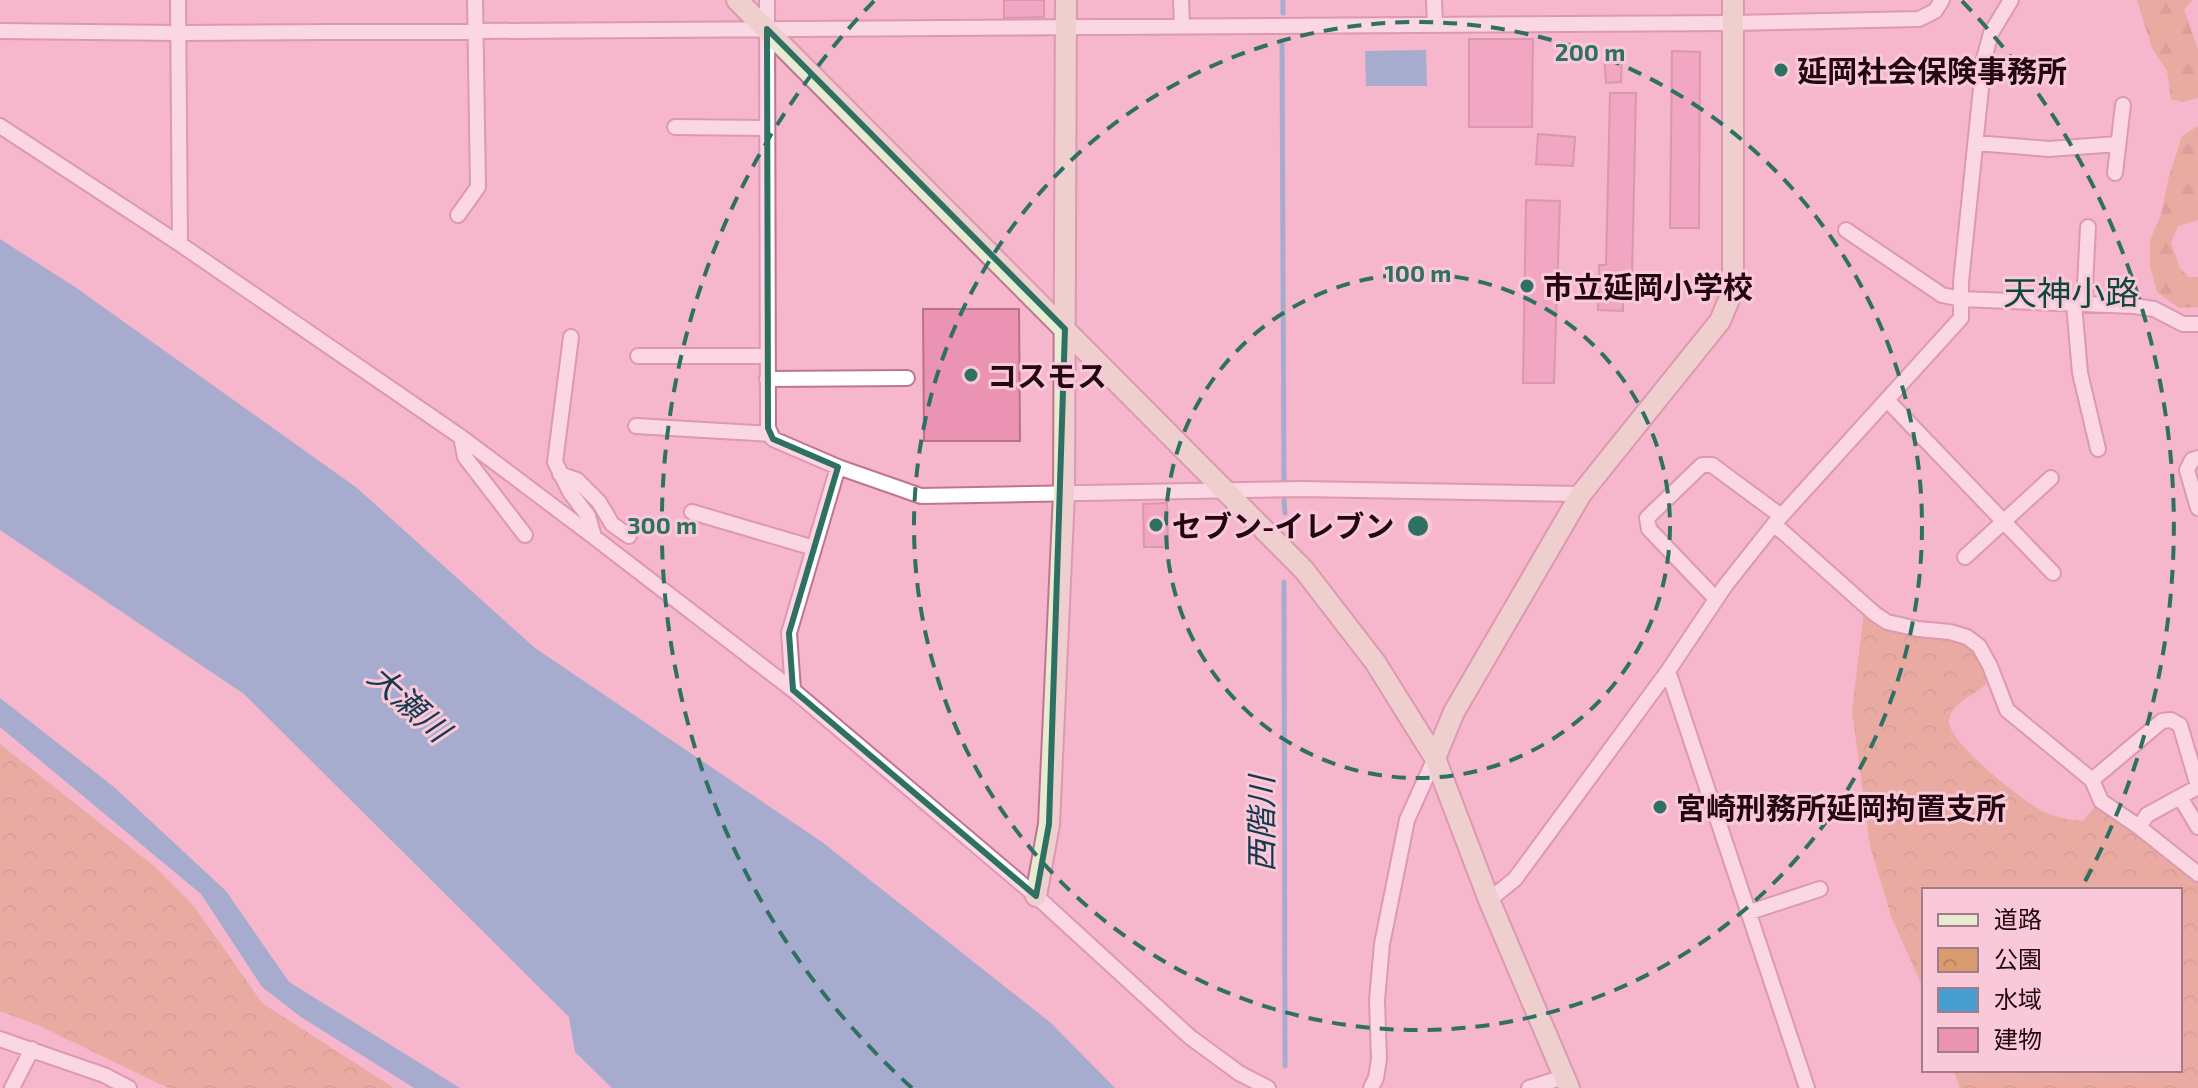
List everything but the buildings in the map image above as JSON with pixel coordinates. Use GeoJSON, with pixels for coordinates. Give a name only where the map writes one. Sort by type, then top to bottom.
{"type":"FeatureCollection","features":[{"type":"Feature","properties":{"kind":"street"},"geometry":{"type":"LineString","coordinates":[[178,0],[180,244]]}},
{"type":"Feature","properties":{"kind":"street"},"geometry":{"type":"LineString","coordinates":[[458,215],[478,187],[475,0]]}},
{"type":"Feature","properties":{"kind":"street"},"geometry":{"type":"LineString","coordinates":[[737,0],[1230,492],[1304,570],[1375,662],[1435,758],[1489,900],[1566,1082],[1529,1088]]}},
{"type":"Feature","properties":{"kind":"street"},"geometry":{"type":"LineString","coordinates":[[767,0],[767,379],[768,428],[773,439],[838,467],[921,496],[1301,489],[1581,494]]}},
{"type":"Feature","properties":{"kind":"street"},"geometry":{"type":"LineString","coordinates":[[1036,896],[1049,824],[1064,493],[1066,0]]}},
{"type":"Feature","properties":{"kind":"street"},"geometry":{"type":"LineString","coordinates":[[1181,0],[1182,26]]}},
{"type":"Feature","properties":{"kind":"street"},"geometry":{"type":"LineString","coordinates":[[1434,0],[1435,24]]}},
{"type":"Feature","properties":{"kind":"street"},"geometry":{"type":"LineString","coordinates":[[1371,1088],[1379,1059],[1377,1000],[1385,929],[1407,820],[1454,712],[1581,494],[1707,339],[1720,321],[1730,297],[1733,277],[1733,0]]}},
{"type":"Feature","properties":{"kind":"street"},"geometry":{"type":"LineString","coordinates":[[0,31],[178,33],[1733,23],[1919,19],[1935,11],[1942,0]]}},
{"type":"Feature","properties":{"kind":"street"},"geometry":{"type":"LineString","coordinates":[[1489,900],[1515,879],[1668,671],[1716,599],[1778,520],[1961,318],[1961,282],[1984,59],[1991,33],[2011,0]]}},
{"type":"Feature","properties":{"kind":"street"},"geometry":{"type":"LineString","coordinates":[[2115,173],[2123,105]]}},
{"type":"Feature","properties":{"kind":"street"},"geometry":{"type":"LineString","coordinates":[[0,126],[180,244],[461,437],[594,537],[793,690],[1036,896],[1190,1037],[1239,1073],[1268,1088]]}},
{"type":"Feature","properties":{"kind":"street"},"geometry":{"type":"LineString","coordinates":[[675,127],[767,128]]}},
{"type":"Feature","properties":{"kind":"street"},"geometry":{"type":"LineString","coordinates":[[1976,143],[2049,149],[2118,144]]}},
{"type":"Feature","properties":{"kind":"street"},"geometry":{"type":"LineString","coordinates":[[2088,227],[2079,304],[2080,373],[2098,449]]}},
{"type":"Feature","properties":{"kind":"street"},"geometry":{"type":"LineString","coordinates":[[1846,230],[1942,295],[1961,299],[2154,309],[2183,324],[2198,324]]}},
{"type":"Feature","properties":{"kind":"street"},"geometry":{"type":"LineString","coordinates":[[571,337],[555,462],[588,516],[594,537]]}},
{"type":"Feature","properties":{"kind":"street"},"geometry":{"type":"LineString","coordinates":[[638,356],[767,356]]}},
{"type":"Feature","properties":{"kind":"street"},"geometry":{"type":"LineString","coordinates":[[767,379],[907,378]]}},
{"type":"Feature","properties":{"kind":"street"},"geometry":{"type":"LineString","coordinates":[[1888,401],[2053,573]]}},
{"type":"Feature","properties":{"kind":"street"},"geometry":{"type":"LineString","coordinates":[[636,426],[771,434]]}},
{"type":"Feature","properties":{"kind":"street"},"geometry":{"type":"LineString","coordinates":[[461,437],[465,457],[525,535]]}},
{"type":"Feature","properties":{"kind":"street"},"geometry":{"type":"LineString","coordinates":[[2198,458],[2192,460],[2187,470],[2198,508]]}},
{"type":"Feature","properties":{"kind":"street"},"geometry":{"type":"LineString","coordinates":[[1716,599],[1649,529],[1647,518],[1702,465],[1712,465],[1778,520],[1887,622],[1950,632],[1967,637],[1979,646],[2007,710],[2092,780],[2101,801],[2198,874]]}},
{"type":"Feature","properties":{"kind":"street"},"geometry":{"type":"LineString","coordinates":[[793,690],[789,633],[838,467]]}},
{"type":"Feature","properties":{"kind":"street"},"geometry":{"type":"LineString","coordinates":[[560,474],[577,480],[599,502],[612,524],[629,536]]}},
{"type":"Feature","properties":{"kind":"street"},"geometry":{"type":"LineString","coordinates":[[1965,557],[2051,478]]}},
{"type":"Feature","properties":{"kind":"street"},"geometry":{"type":"LineString","coordinates":[[692,512],[814,548]]}},
{"type":"Feature","properties":{"kind":"street"},"geometry":{"type":"LineString","coordinates":[[1668,671],[1807,1088]]}},
{"type":"Feature","properties":{"kind":"street"},"geometry":{"type":"LineString","coordinates":[[2092,780],[2162,721],[2171,720],[2180,725],[2198,786],[2147,815],[2139,827]]}},
{"type":"Feature","properties":{"kind":"street"},"geometry":{"type":"LineString","coordinates":[[2180,797],[2198,827]]}},
{"type":"Feature","properties":{"kind":"street"},"geometry":{"type":"LineString","coordinates":[[1750,912],[1820,889]]}},
{"type":"Feature","properties":{"kind":"street"},"geometry":{"type":"LineString","coordinates":[[0,1039],[104,1075],[129,1088]]}},
{"type":"Feature","properties":{"kind":"street"},"geometry":{"type":"LineString","coordinates":[[12,1088],[32,1049]]}},
{"type":"Feature","properties":{"kind":"highlighted area"},"geometry":{"type":"Polygon","coordinates":[[[767,29],[1065,329],[1049,824],[1036,896],[793,690],[789,633],[838,467],[773,439],[768,428],[767,29]]]}},
{"type":"Feature","properties":{"kind":"green space"},"geometry":{"type":"Polygon","coordinates":[[[2137,0],[2192,0],[2184,10],[2198,49],[2198,98],[2183,102],[2171,99],[2167,71],[2152,48],[2137,0]]]}},
{"type":"Feature","properties":{"kind":"green space"},"geometry":{"type":"Polygon","coordinates":[[[2198,126],[2198,220],[2178,226],[2171,243],[2180,268],[2189,277],[2198,277],[2198,307],[2179,308],[2157,292],[2150,266],[2150,240],[2161,215],[2182,136],[2198,126]]]}},
{"type":"Feature","properties":{"kind":"green space"},"geometry":{"type":"Polygon","coordinates":[[[1864,611],[1954,636],[1977,651],[1991,677],[1982,688],[1956,706],[1949,720],[1951,730],[1971,754],[1999,780],[2046,813],[2083,821],[2096,805],[2198,881],[2198,1088],[1960,1088],[1954,1072],[2182,1072],[2182,888],[1922,888],[1922,986],[1892,919],[1870,846],[1852,711],[1864,611]]]}},
{"type":"Feature","properties":{"kind":"green space"},"geometry":{"type":"Polygon","coordinates":[[[0,744],[154,866],[194,906],[262,1003],[394,1088],[168,1088],[40,1026],[0,1011],[0,744]]]}},
{"type":"Feature","properties":{"kind":"water"},"geometry":{"type":"Polygon","coordinates":[[[1426,50],[1427,86],[1366,86],[1365,51],[1426,50]]]}},
{"type":"Feature","properties":{"kind":"water","name":"大瀬川"},"geometry":{"type":"Polygon","coordinates":[[[0,239],[75,287],[357,488],[535,648],[822,842],[1051,1023],[1115,1088],[612,1088],[575,1052],[569,1017],[244,694],[0,530],[0,239]]]}},
{"type":"Feature","properties":{"kind":"water"},"geometry":{"type":"Polygon","coordinates":[[[0,698],[114,787],[226,891],[289,982],[460,1088],[414,1088],[301,1017],[262,987],[201,894],[0,727],[0,698]]]}},
{"type":"Feature","properties":{"kind":"waterway"},"geometry":{"type":"LineString","coordinates":[[1283,0],[1283,13]]}},
{"type":"Feature","properties":{"kind":"waterway"},"geometry":{"type":"LineString","coordinates":[[1282,43],[1284,485]]}},
{"type":"Feature","properties":{"kind":"waterway"},"geometry":{"type":"LineString","coordinates":[[1284,500],[1285,513]]}},
{"type":"Feature","properties":{"kind":"waterway","name":"西階川"},"geometry":{"type":"LineString","coordinates":[[1284,582],[1285,1066]]}},
{"type":"Feature","properties":{"kind":"place","name":"延岡社会保険事務所"},"geometry":{"type":"Point","coordinates":[1781,70]}},
{"type":"Feature","properties":{"kind":"place","name":"市立延岡小学校"},"geometry":{"type":"Point","coordinates":[1527,286]}},
{"type":"Feature","properties":{"kind":"place","name":"コスモス"},"geometry":{"type":"Point","coordinates":[971,375]}},
{"type":"Feature","properties":{"kind":"place","name":"セブン-イレブン"},"geometry":{"type":"Point","coordinates":[1156,525]}},
{"type":"Feature","properties":{"kind":"place","name":"宮崎刑務所延岡拘置支所"},"geometry":{"type":"Point","coordinates":[1660,807]}},
{"type":"Feature","properties":{"kind":"district","name":"天神小路"},"geometry":{"type":"Point","coordinates":[2071,291]}}]}
